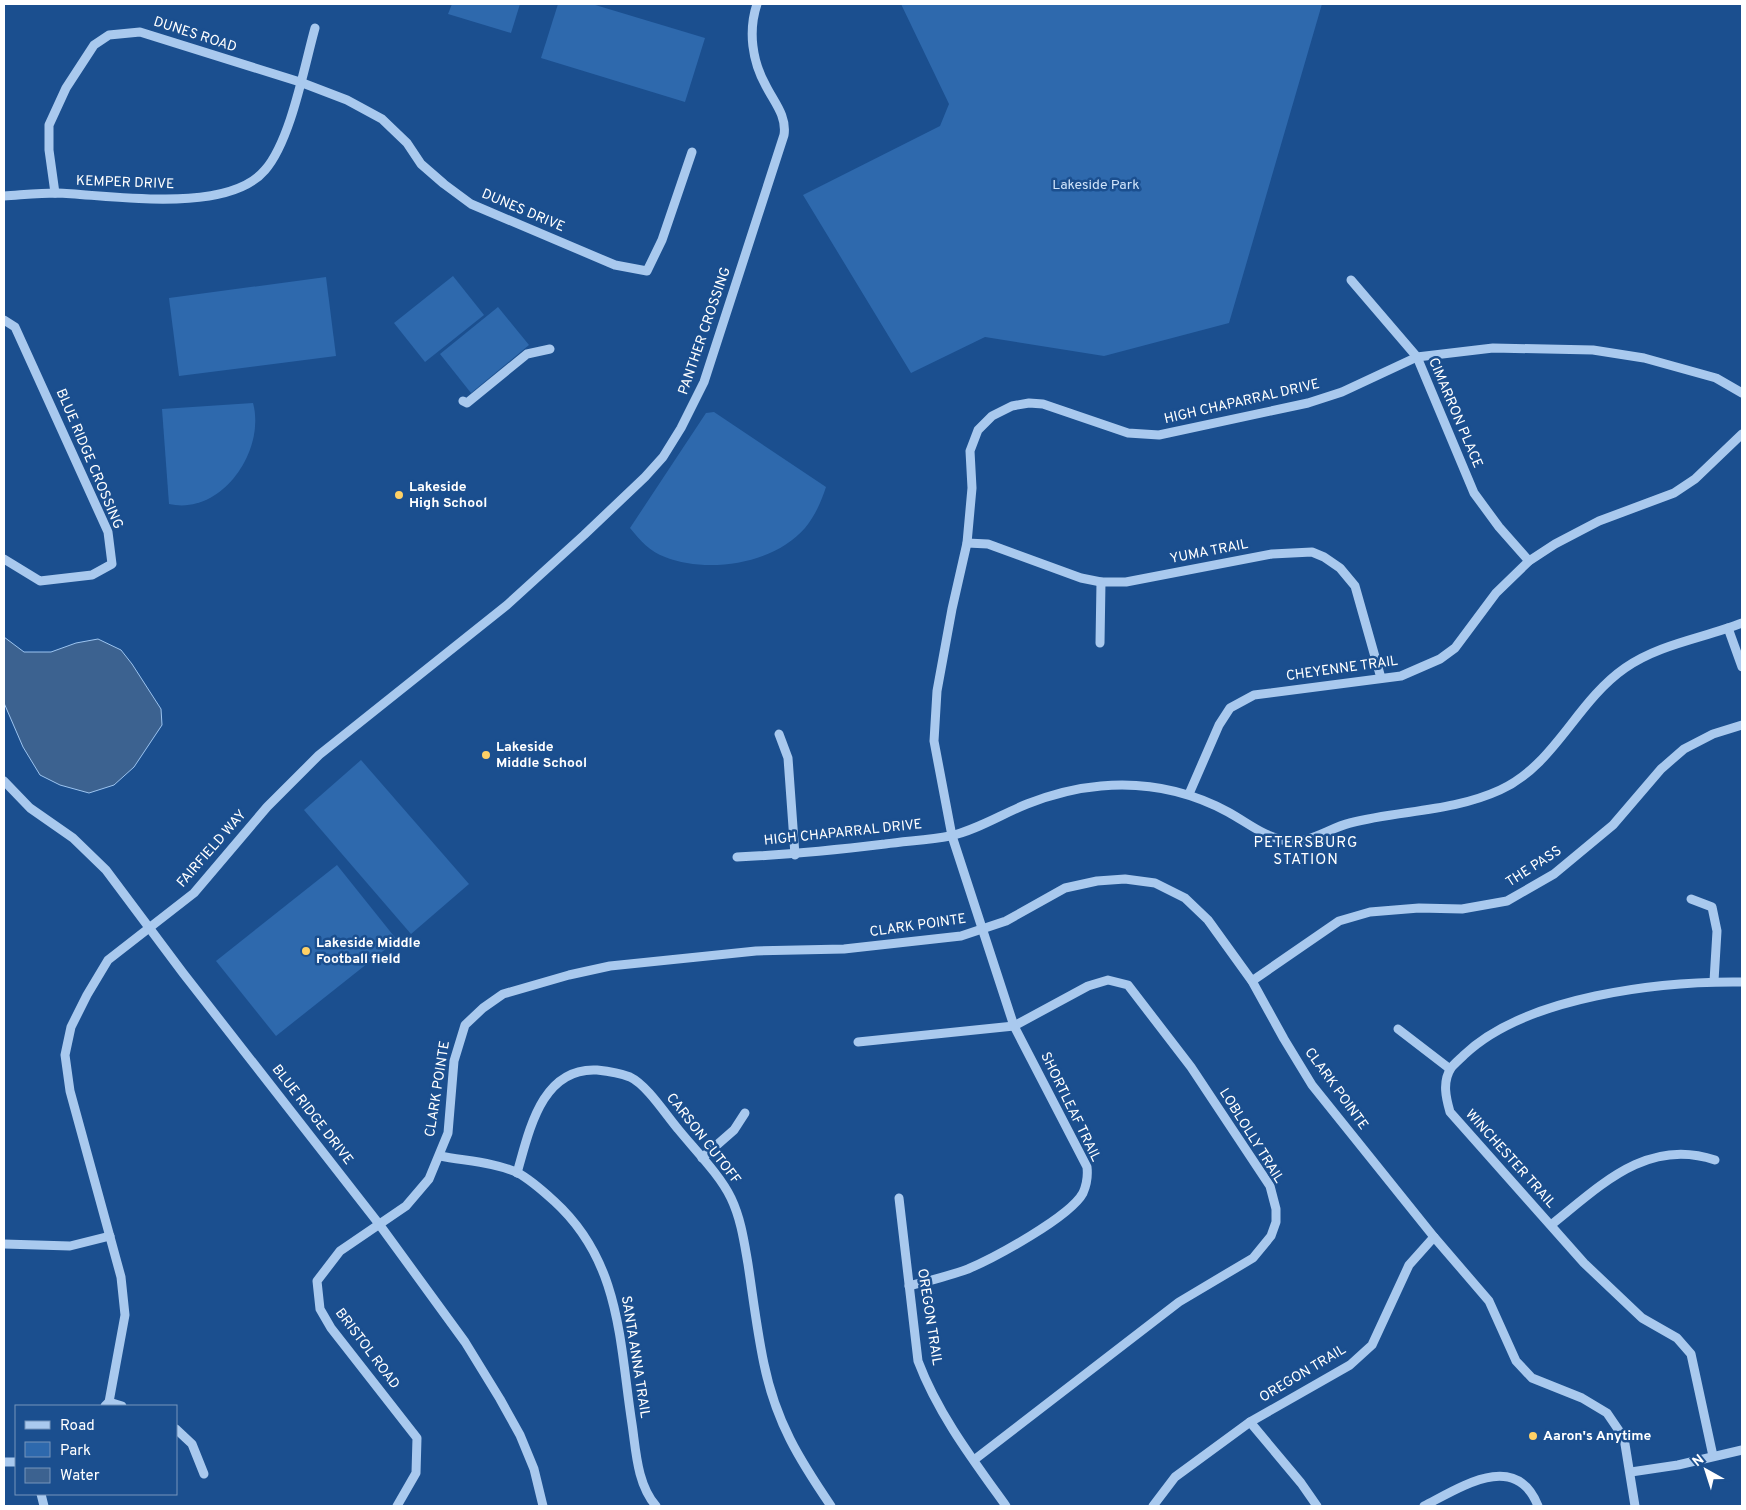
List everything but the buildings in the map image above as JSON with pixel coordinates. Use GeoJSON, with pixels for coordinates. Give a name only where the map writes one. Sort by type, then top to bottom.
{"type":"FeatureCollection","features":[{"type":"Feature","properties":{"kind":"street","name":"PANTHER CROSSING"},"geometry":{"type":"LineString","coordinates":[[507,605],[645,477],[663,457],[681,428],[704,382],[784,135],[783,118],[758,69],[752,43],[757,4]]}},
{"type":"Feature","properties":{"kind":"street","name":"KEMPER DRIVE"},"geometry":{"type":"LineString","coordinates":[[4,196],[55,193],[168,200],[226,194],[245,186],[266,170],[289,124],[315,28]]}},
{"type":"Feature","properties":{"kind":"street","name":"DUNES ROAD"},"geometry":{"type":"LineString","coordinates":[[55,193],[48,150],[49,125],[82,61],[94,46],[109,34],[140,32],[300,82]]}},
{"type":"Feature","properties":{"kind":"street","name":"DUNES DRIVE"},"geometry":{"type":"LineString","coordinates":[[300,82],[347,100],[382,119],[407,143],[421,164],[471,204],[592,256],[615,264],[646,271],[662,240],[692,152]]}},
{"type":"Feature","properties":{"kind":"street","name":"CIMARRON PLACE"},"geometry":{"type":"LineString","coordinates":[[1351,280],[1417,357],[1474,492],[1499,527],[1529,561]]}},
{"type":"Feature","properties":{"kind":"street","name":"BLUE RIDGE CROSSING"},"geometry":{"type":"LineString","coordinates":[[4,320],[15,327],[108,532],[112,564],[92,574],[40,581],[4,560]]}},
{"type":"Feature","properties":{"kind":"street","name":"HIGH CHAPARRAL DRIVE"},"geometry":{"type":"LineString","coordinates":[[984,930],[952,836],[934,741],[937,691],[952,609],[967,543],[972,488],[970,450],[978,430],[992,416],[1012,406],[1029,403],[1043,404],[1128,433],[1159,435],[1308,403],[1342,392],[1417,357],[1493,348],[1593,350],[1644,358],[1708,376],[1742,393]]}},
{"type":"Feature","properties":{"kind":"street"},"geometry":{"type":"LineString","coordinates":[[463,401],[467,403],[527,354],[550,349]]}},
{"type":"Feature","properties":{"kind":"street","name":"CHEYENNE TRAIL"},"geometry":{"type":"LineString","coordinates":[[1189,794],[1219,725],[1230,708],[1254,695],[1400,676],[1440,660],[1455,648],[1496,593],[1529,561],[1554,544],[1599,521],[1674,493],[1695,479],[1742,434]]}},
{"type":"Feature","properties":{"kind":"street","name":"YUMA TRAIL"},"geometry":{"type":"LineString","coordinates":[[967,543],[988,544],[1081,578],[1101,582],[1126,582],[1272,554],[1312,552],[1324,557],[1340,568],[1355,586],[1381,678]]}},
{"type":"Feature","properties":{"kind":"street"},"geometry":{"type":"LineString","coordinates":[[1100,643],[1101,582]]}},
{"type":"Feature","properties":{"kind":"street","name":"FAIRFIELD WAY"},"geometry":{"type":"LineString","coordinates":[[107,1404],[125,1315],[121,1277],[70,1091],[65,1055],[71,1027],[86,995],[108,960],[194,893],[267,807],[318,755],[507,605]]}},
{"type":"Feature","properties":{"kind":"street","name":"HIGH CHAPARRAL DRIVE"},"geometry":{"type":"LineString","coordinates":[[737,857],[795,855],[952,836],[1028,804],[1064,792],[1098,786],[1133,784],[1189,794],[1228,812],[1257,831],[1290,842],[1315,838],[1348,823],[1453,807],[1500,790],[1532,769],[1563,736],[1597,692],[1625,668],[1658,651],[1742,623]]}},
{"type":"Feature","properties":{"kind":"street"},"geometry":{"type":"LineString","coordinates":[[1728,628],[1742,667]]}},
{"type":"Feature","properties":{"kind":"street","name":"THE PASS"},"geometry":{"type":"LineString","coordinates":[[1252,981],[1339,921],[1370,912],[1419,908],[1462,909],[1507,901],[1554,874],[1613,825],[1661,769],[1684,749],[1713,734],[1742,725]]}},
{"type":"Feature","properties":{"kind":"street"},"geometry":{"type":"LineString","coordinates":[[779,734],[788,758],[795,855]]}},
{"type":"Feature","properties":{"kind":"street","name":"BLUE RIDGE DRIVE"},"geometry":{"type":"LineString","coordinates":[[4,781],[30,808],[73,838],[106,870],[379,1224],[465,1342],[500,1399],[520,1435],[534,1470],[543,1506]]}},
{"type":"Feature","properties":{"kind":"street","name":"CLARK POINTE"},"geometry":{"type":"LineString","coordinates":[[379,1224],[406,1206],[429,1179],[448,1133],[458,1044],[465,1025],[483,1008],[503,994],[569,974],[610,966],[756,951],[844,949],[930,940],[984,930],[1006,921],[1066,888],[1097,880],[1126,879],[1154,883],[1185,898],[1208,920],[1252,981],[1284,1040],[1312,1085],[1434,1237],[1489,1301],[1516,1360],[1532,1378],[1582,1398],[1607,1413],[1624,1438],[1635,1506]]}},
{"type":"Feature","properties":{"kind":"street"},"geometry":{"type":"LineString","coordinates":[[1691,899],[1712,907],[1717,931],[1714,981]]}},
{"type":"Feature","properties":{"kind":"street","name":"SHORTLEAF TRAIL"},"geometry":{"type":"LineString","coordinates":[[908,1286],[968,1269],[1000,1253],[1063,1212],[1082,1194],[1088,1179],[1087,1167],[1014,1026],[984,930]]}},
{"type":"Feature","properties":{"kind":"street","name":"LOBLOLLY TRAIL"},"geometry":{"type":"LineString","coordinates":[[858,1042],[1014,1026],[1088,986],[1108,980],[1128,985],[1191,1067],[1270,1186],[1276,1210],[1276,1222],[1271,1236],[1253,1258],[1179,1302],[974,1460]]}},
{"type":"Feature","properties":{"kind":"street"},"geometry":{"type":"LineString","coordinates":[[1398,1029],[1450,1069],[1471,1049],[1489,1036],[1525,1018],[1564,1003],[1642,988],[1714,981],[1742,982]]}},
{"type":"Feature","properties":{"kind":"street","name":"WINCHESTER TRAIL"},"geometry":{"type":"LineString","coordinates":[[1450,1069],[1444,1092],[1450,1112],[1584,1263],[1642,1318],[1677,1338],[1690,1354],[1713,1456]]}},
{"type":"Feature","properties":{"kind":"street","name":"CARSON CUTOFF"},"geometry":{"type":"LineString","coordinates":[[517,1173],[540,1105],[552,1087],[571,1074],[590,1070],[606,1071],[631,1077],[647,1091],[731,1197],[741,1224],[764,1365],[779,1420],[804,1467],[831,1506]]}},
{"type":"Feature","properties":{"kind":"street"},"geometry":{"type":"LineString","coordinates":[[702,1158],[734,1130],[745,1113]]}},
{"type":"Feature","properties":{"kind":"street"},"geometry":{"type":"LineString","coordinates":[[1551,1225],[1616,1173],[1644,1160],[1677,1154],[1700,1154],[1715,1160]]}},
{"type":"Feature","properties":{"kind":"street","name":"SANTA ANNA TRAIL"},"geometry":{"type":"LineString","coordinates":[[440,1156],[517,1173],[539,1187],[564,1210],[586,1237],[603,1268],[613,1300],[640,1474],[656,1506]]}},
{"type":"Feature","properties":{"kind":"street","name":"OREGON TRAIL"},"geometry":{"type":"LineString","coordinates":[[899,1198],[918,1361],[927,1386],[1006,1506]]}},
{"type":"Feature","properties":{"kind":"street","name":"BRISTOL ROAD"},"geometry":{"type":"LineString","coordinates":[[379,1224],[340,1252],[317,1281],[320,1309],[332,1328],[418,1438],[416,1473],[397,1506]]}},
{"type":"Feature","properties":{"kind":"street"},"geometry":{"type":"LineString","coordinates":[[4,1244],[70,1246],[110,1236]]}},
{"type":"Feature","properties":{"kind":"street","name":"OREGON TRAIL"},"geometry":{"type":"LineString","coordinates":[[1153,1506],[1175,1477],[1250,1422],[1350,1365],[1372,1345],[1409,1265],[1434,1237]]}},
{"type":"Feature","properties":{"kind":"street"},"geometry":{"type":"LineString","coordinates":[[1250,1422],[1301,1483],[1317,1506]]}},
{"type":"Feature","properties":{"kind":"street"},"geometry":{"type":"LineString","coordinates":[[178,1431],[192,1444],[204,1474]]}},
{"type":"Feature","properties":{"kind":"street"},"geometry":{"type":"LineString","coordinates":[[1630,1472],[1678,1465],[1742,1450]]}},
{"type":"Feature","properties":{"kind":"street"},"geometry":{"type":"LineString","coordinates":[[1424,1506],[1470,1482],[1500,1476],[1514,1478],[1525,1484],[1538,1506]]}},
{"type":"Feature","properties":{"kind":"green space"},"geometry":{"type":"Polygon","coordinates":[[[452,4],[520,4],[511,33],[448,14],[452,4]]]}},
{"type":"Feature","properties":{"kind":"green space"},"geometry":{"type":"Polygon","coordinates":[[[558,4],[592,4],[705,38],[685,102],[541,58],[558,4]]]}},
{"type":"Feature","properties":{"kind":"green space","name":"Lakeside Park"},"geometry":{"type":"Polygon","coordinates":[[[901,4],[1322,4],[1229,323],[1104,356],[985,337],[911,373],[803,195],[940,126],[949,104],[901,4]]]}},
{"type":"Feature","properties":{"kind":"green space"},"geometry":{"type":"Polygon","coordinates":[[[453,276],[484,315],[425,362],[394,323],[453,276]]]}},
{"type":"Feature","properties":{"kind":"green space"},"geometry":{"type":"Polygon","coordinates":[[[326,277],[336,356],[179,376],[169,298],[326,277]]]}},
{"type":"Feature","properties":{"kind":"green space"},"geometry":{"type":"Polygon","coordinates":[[[498,307],[529,345],[471,393],[440,354],[498,307]]]}},
{"type":"Feature","properties":{"kind":"green space"},"geometry":{"type":"Polygon","coordinates":[[[253,403],[255,421],[253,440],[246,459],[236,476],[222,490],[206,500],[188,505],[169,504],[162,409],[253,403]]]}},
{"type":"Feature","properties":{"kind":"green space"},"geometry":{"type":"Polygon","coordinates":[[[714,412],[826,487],[812,519],[805,528],[792,540],[776,550],[740,562],[701,565],[682,562],[655,552],[630,528],[706,413],[714,412]]]}},
{"type":"Feature","properties":{"kind":"green space"},"geometry":{"type":"Polygon","coordinates":[[[361,760],[469,884],[411,934],[304,810],[361,760]]]}},
{"type":"Feature","properties":{"kind":"green space","name":"Lakeside Middle Football field"},"geometry":{"type":"Polygon","coordinates":[[[337,865],[397,940],[276,1036],[216,961],[337,865]]]}},
{"type":"Feature","properties":{"kind":"water"},"geometry":{"type":"Polygon","coordinates":[[[4,637],[24,652],[51,652],[76,643],[98,639],[121,650],[132,664],[161,709],[162,725],[134,767],[114,785],[89,793],[60,785],[40,775],[23,747],[4,703],[4,637]]]}},
{"type":"Feature","properties":{"kind":"place","name":"Lakeside High School"},"geometry":{"type":"Point","coordinates":[399,495]}},
{"type":"Feature","properties":{"kind":"place","name":"Lakeside Middle School"},"geometry":{"type":"Point","coordinates":[486,755]}},
{"type":"Feature","properties":{"kind":"place","name":"Lakeside Middle Football field"},"geometry":{"type":"Point","coordinates":[306,951]}},
{"type":"Feature","properties":{"kind":"place","name":"Aaron's Anytime"},"geometry":{"type":"Point","coordinates":[1533,1436]}},
{"type":"Feature","properties":{"kind":"district","name":"PETERSBURG STATION"},"geometry":{"type":"Point","coordinates":[1306,852]}}]}
